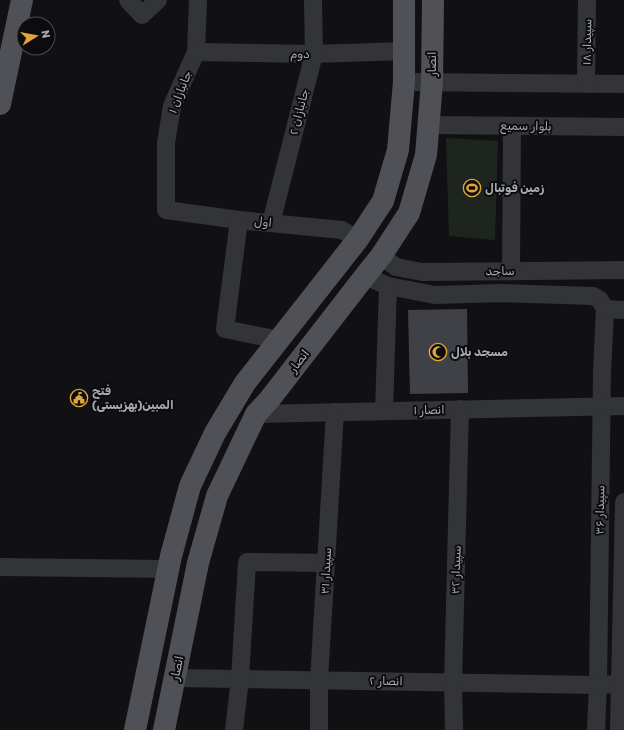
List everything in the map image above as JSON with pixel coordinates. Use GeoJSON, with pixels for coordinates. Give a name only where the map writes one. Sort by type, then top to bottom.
{"type":"FeatureCollection","features":[{"type":"Feature","properties":{"kind":"main road"},"geometry":{"type":"LineString","coordinates":[[0,104],[22,0]]}},
{"type":"Feature","properties":{"kind":"main road"},"geometry":{"type":"LineString","coordinates":[[135,730],[168,569],[190,486],[215,433],[245,383],[358,239],[383,201],[398,150],[404,82],[404,0]]}},
{"type":"Feature","properties":{"kind":"main road","name":"انصار"},"geometry":{"type":"LineString","coordinates":[[164,730],[198,563],[217,496],[256,414],[366,276],[409,213],[426,155],[432,82],[433,0]]}},
{"type":"Feature","properties":{"kind":"main road"},"geometry":{"type":"LineString","coordinates":[[358,239],[381,256]]}},
{"type":"Feature","properties":{"kind":"main road"},"geometry":{"type":"LineString","coordinates":[[340,262],[366,276]]}},
{"type":"Feature","properties":{"kind":"street"},"geometry":{"type":"LineString","coordinates":[[128,0],[142,15],[158,0]]}},
{"type":"Feature","properties":{"kind":"street","name":"جانبازان ۱"},"geometry":{"type":"LineString","coordinates":[[166,210],[166,143],[172,106],[196,52],[198,0]]}},
{"type":"Feature","properties":{"kind":"street","name":"جانبازان ۲"},"geometry":{"type":"LineString","coordinates":[[271,223],[314,54],[313,0]]}},
{"type":"Feature","properties":{"kind":"street","name":"سپیدار ۱۸"},"geometry":{"type":"LineString","coordinates":[[586,84],[587,0]]}},
{"type":"Feature","properties":{"kind":"street","name":"دوم"},"geometry":{"type":"LineString","coordinates":[[196,52],[314,54],[403,51]]}},
{"type":"Feature","properties":{"kind":"street"},"geometry":{"type":"LineString","coordinates":[[404,82],[624,84]]}},
{"type":"Feature","properties":{"kind":"street","name":"بلوار سمیع"},"geometry":{"type":"LineString","coordinates":[[429,125],[624,127]]}},
{"type":"Feature","properties":{"kind":"street"},"geometry":{"type":"LineString","coordinates":[[511,271],[512,126]]}},
{"type":"Feature","properties":{"kind":"street","name":"اول"},"geometry":{"type":"LineString","coordinates":[[166,210],[240,220],[342,230],[358,239]]}},
{"type":"Feature","properties":{"kind":"street"},"geometry":{"type":"LineString","coordinates":[[240,220],[225,329],[279,340]]}},
{"type":"Feature","properties":{"kind":"street","name":"ساجد"},"geometry":{"type":"LineString","coordinates":[[381,256],[396,267],[422,272],[624,270]]}},
{"type":"Feature","properties":{"kind":"street"},"geometry":{"type":"LineString","coordinates":[[594,271],[593,296],[600,300],[605,309],[624,310]]}},
{"type":"Feature","properties":{"kind":"street","name":"ساجد"},"geometry":{"type":"LineString","coordinates":[[366,276],[388,286],[435,295],[500,293],[593,296]]}},
{"type":"Feature","properties":{"kind":"street"},"geometry":{"type":"LineString","coordinates":[[384,411],[388,286]]}},
{"type":"Feature","properties":{"kind":"street","name":"سپیدار ۳۶"},"geometry":{"type":"LineString","coordinates":[[596,730],[605,309]]}},
{"type":"Feature","properties":{"kind":"street","name":"انصار ۱"},"geometry":{"type":"LineString","coordinates":[[256,414],[624,406]]}},
{"type":"Feature","properties":{"kind":"street","name":"سپیدار ۳۲"},"geometry":{"type":"LineString","coordinates":[[454,730],[453,682],[460,409]]}},
{"type":"Feature","properties":{"kind":"street","name":"سپیدار ۳۱"},"geometry":{"type":"LineString","coordinates":[[319,730],[319,680],[335,412]]}},
{"type":"Feature","properties":{"kind":"street","name":"سپیدار ۳۶"},"geometry":{"type":"LineString","coordinates":[[619,730],[624,502]]}},
{"type":"Feature","properties":{"kind":"street"},"geometry":{"type":"LineString","coordinates":[[600,535],[624,536]]}},
{"type":"Feature","properties":{"kind":"street"},"geometry":{"type":"LineString","coordinates":[[234,730],[240,679],[247,562],[326,562]]}},
{"type":"Feature","properties":{"kind":"street"},"geometry":{"type":"LineString","coordinates":[[0,567],[168,569]]}},
{"type":"Feature","properties":{"kind":"street","name":"انصار ۲"},"geometry":{"type":"LineString","coordinates":[[175,678],[598,685],[620,684]]}},
{"type":"Feature","properties":{"kind":"shaded area","name":"زمین فوتبال"},"geometry":{"type":"Polygon","coordinates":[[[446,138],[498,141],[495,240],[449,236],[446,138]]]}},
{"type":"Feature","properties":{"kind":"building","name":"مسجد بلال"},"geometry":{"type":"Polygon","coordinates":[[[467,309],[468,393],[410,394],[408,310],[467,309]]]}},
{"type":"Feature","properties":{"kind":"place","name":"زمین فوتبال"},"geometry":{"type":"Point","coordinates":[472,188]}},
{"type":"Feature","properties":{"kind":"place","name":"مسجد بلال"},"geometry":{"type":"Point","coordinates":[438,352]}},
{"type":"Feature","properties":{"kind":"place","name":"فتح المبین(بهزیستی)"},"geometry":{"type":"Point","coordinates":[79,398]}}]}
